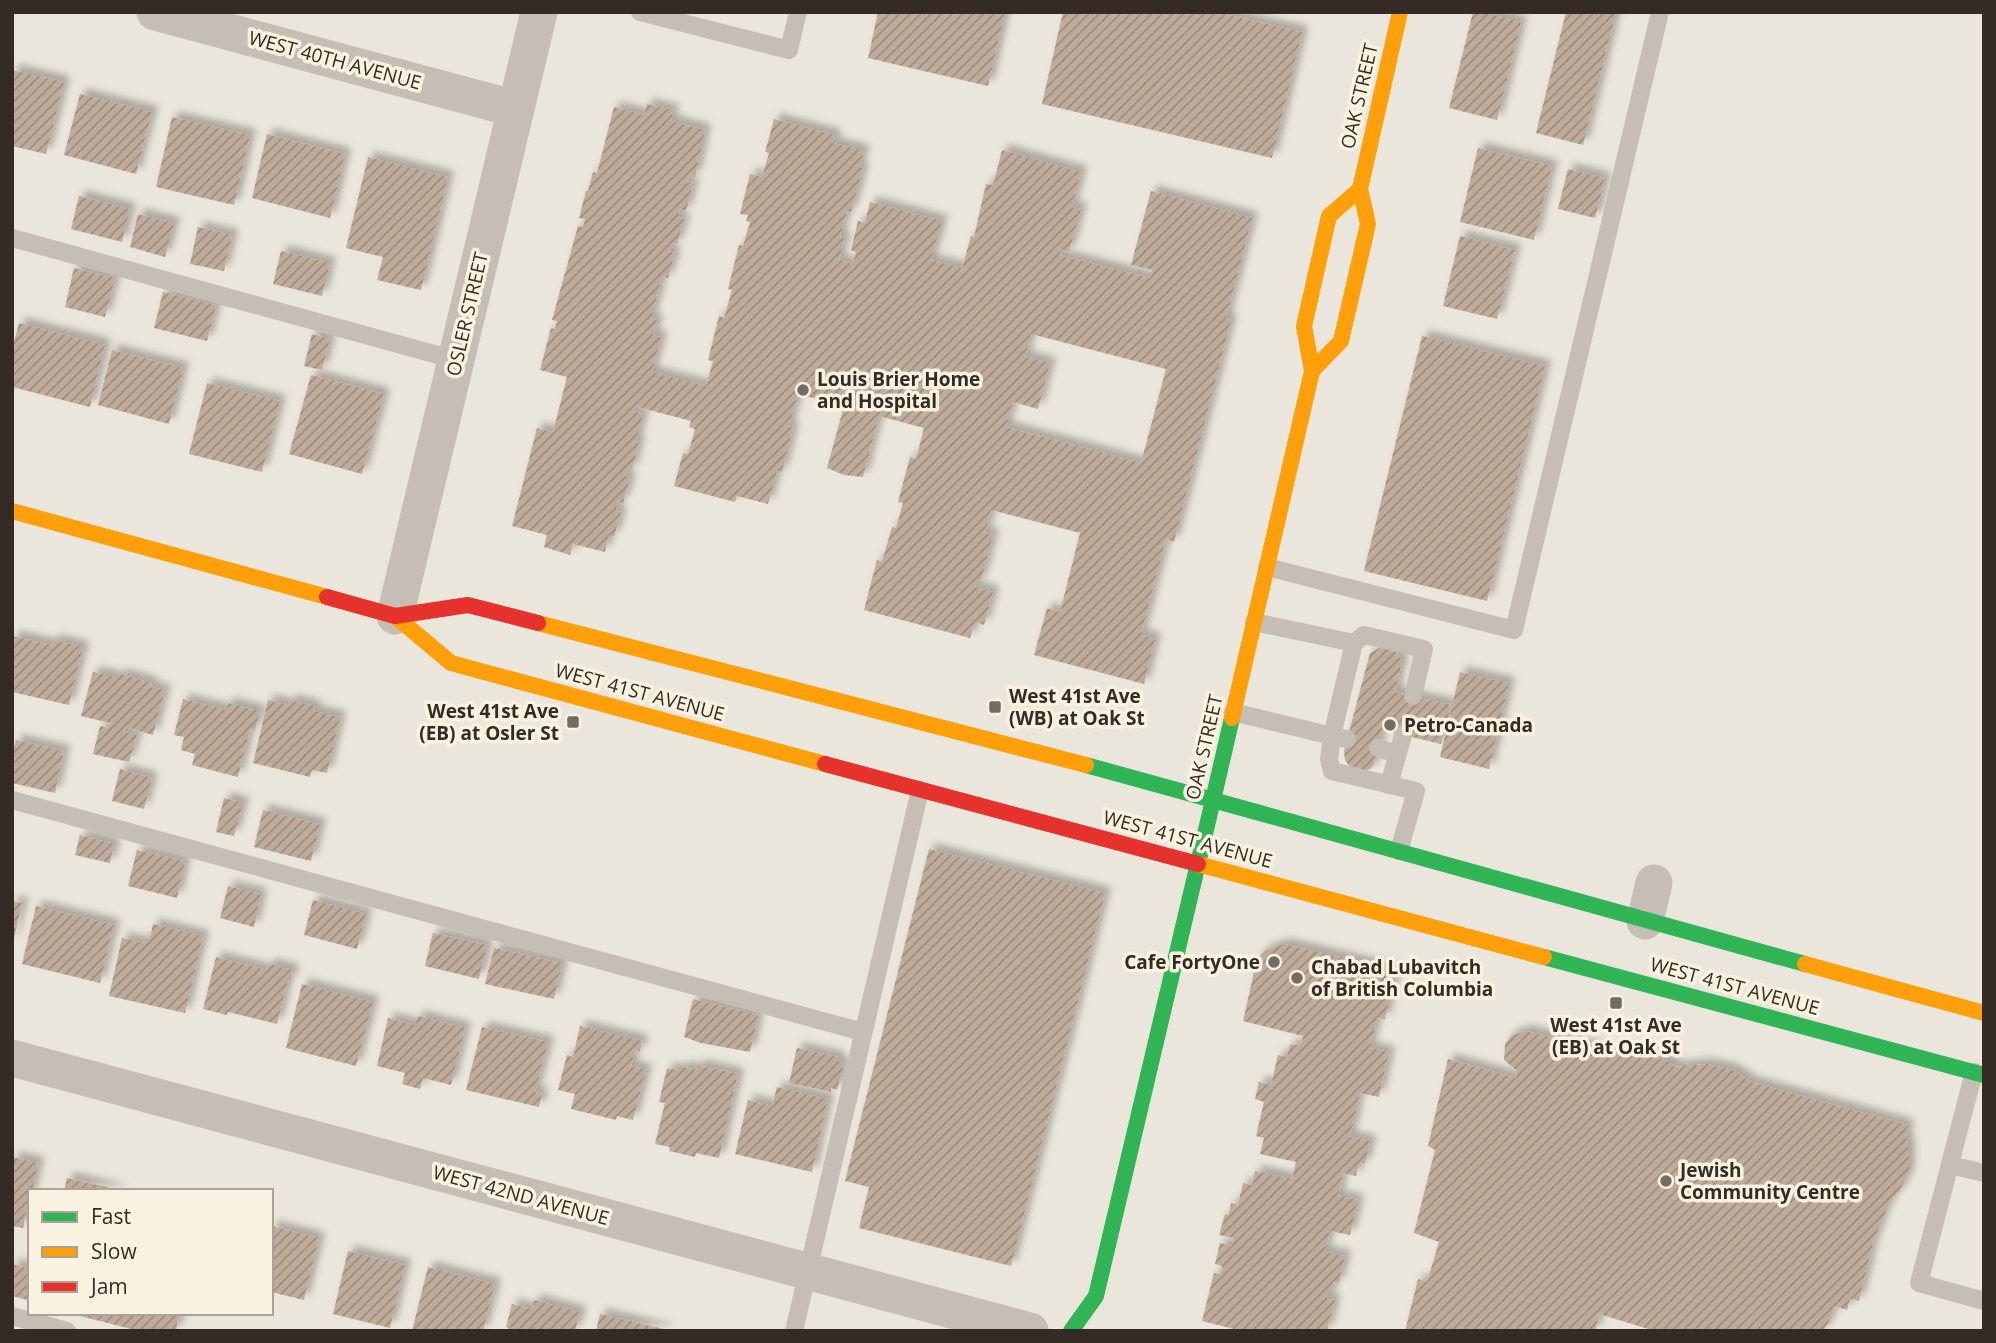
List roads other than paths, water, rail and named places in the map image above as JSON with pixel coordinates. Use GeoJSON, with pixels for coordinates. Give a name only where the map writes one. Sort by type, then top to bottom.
{"type":"FeatureCollection","features":[{"type":"Feature","properties":{"kind":"main road","name":"OAK STREET"},"geometry":{"type":"LineString","coordinates":[[1312,371],[1341,341],[1368,224],[1360,189],[1400,12]]}},
{"type":"Feature","properties":{"kind":"main road","name":"OAK STREET"},"geometry":{"type":"LineString","coordinates":[[1071,1331],[1096,1296],[1213,800],[1312,371],[1304,326],[1329,216],[1360,189]]}},
{"type":"Feature","properties":{"kind":"main road","name":"WEST 41ST AVENUE"},"geometry":{"type":"LineString","coordinates":[[12,511],[395,616],[468,605],[1148,781],[1399,851],[1643,927],[1984,1013]]}},
{"type":"Feature","properties":{"kind":"main road","name":"WEST 41ST AVENUE"},"geometry":{"type":"LineString","coordinates":[[395,616],[452,663],[1198,864],[1631,973],[1979,1073]]}},
{"type":"Feature","properties":{"kind":"main road","name":"OAK STREET"},"geometry":{"type":"LineString","coordinates":[[1096,1296],[1100,1319]]}},
{"type":"Feature","properties":{"kind":"street","name":"WEST 40TH AVENUE"},"geometry":{"type":"LineString","coordinates":[[155,12],[516,108]]}},
{"type":"Feature","properties":{"kind":"street","name":"OSLER STREET"},"geometry":{"type":"LineString","coordinates":[[395,616],[539,12]]}},
{"type":"Feature","properties":{"kind":"street"},"geometry":{"type":"LineString","coordinates":[[1643,927],[1654,883]]}},
{"type":"Feature","properties":{"kind":"street","name":"WEST 42ND AVENUE"},"geometry":{"type":"LineString","coordinates":[[12,1058],[1030,1331]]}},
{"type":"Feature","properties":{"kind":"lane"},"geometry":{"type":"LineString","coordinates":[[640,12],[789,50],[798,12]]}},
{"type":"Feature","properties":{"kind":"lane"},"geometry":{"type":"LineString","coordinates":[[1267,566],[1514,630],[1660,12]]}},
{"type":"Feature","properties":{"kind":"lane"},"geometry":{"type":"LineString","coordinates":[[12,238],[456,360]]}},
{"type":"Feature","properties":{"kind":"lane"},"geometry":{"type":"LineString","coordinates":[[1254,622],[1354,643]]}},
{"type":"Feature","properties":{"kind":"lane"},"geometry":{"type":"LineString","coordinates":[[1354,643],[1364,635],[1424,649],[1414,691],[1397,681]]}},
{"type":"Feature","properties":{"kind":"lane"},"geometry":{"type":"LineString","coordinates":[[1354,643],[1356,671],[1340,738],[1329,759],[1332,771],[1416,791],[1399,851]]}},
{"type":"Feature","properties":{"kind":"lane"},"geometry":{"type":"LineString","coordinates":[[1233,712],[1340,738]]}},
{"type":"Feature","properties":{"kind":"lane"},"geometry":{"type":"LineString","coordinates":[[1389,785],[1403,735]]}},
{"type":"Feature","properties":{"kind":"lane"},"geometry":{"type":"LineString","coordinates":[[1378,748],[1397,754]]}},
{"type":"Feature","properties":{"kind":"lane"},"geometry":{"type":"LineString","coordinates":[[794,1331],[920,790]]}},
{"type":"Feature","properties":{"kind":"lane"},"geometry":{"type":"LineString","coordinates":[[12,800],[863,1032]]}},
{"type":"Feature","properties":{"kind":"lane"},"geometry":{"type":"LineString","coordinates":[[1979,1073],[1950,1165],[1919,1283],[1984,1301]]}},
{"type":"Feature","properties":{"kind":"lane"},"geometry":{"type":"LineString","coordinates":[[1950,1165],[1984,1173]]}},
{"type":"Feature","properties":{"kind":"lane"},"geometry":{"type":"LineString","coordinates":[[12,1316],[67,1331]]}},
{"type":"Feature","properties":{"kind":"place","name":"Louis Brier Home and Hospital"},"geometry":{"type":"Point","coordinates":[803,390]}},
{"type":"Feature","properties":{"kind":"place","name":"West 41st Ave (WB) at Oak St"},"geometry":{"type":"Point","coordinates":[995,707]}},
{"type":"Feature","properties":{"kind":"place","name":"West 41st Ave (EB) at Osler St"},"geometry":{"type":"Point","coordinates":[573,722]}},
{"type":"Feature","properties":{"kind":"place","name":"Petro-Canada"},"geometry":{"type":"Point","coordinates":[1390,725]}},
{"type":"Feature","properties":{"kind":"place","name":"Cafe FortyOne"},"geometry":{"type":"Point","coordinates":[1274,962]}},
{"type":"Feature","properties":{"kind":"place","name":"Chabad Lubavitch of British Columbia"},"geometry":{"type":"Point","coordinates":[1297,978]}},
{"type":"Feature","properties":{"kind":"place","name":"West 41st Ave (EB) at Oak St"},"geometry":{"type":"Point","coordinates":[1616,1003]}},
{"type":"Feature","properties":{"kind":"place","name":"Jewish Community Centre"},"geometry":{"type":"Point","coordinates":[1666,1181]}}]}
